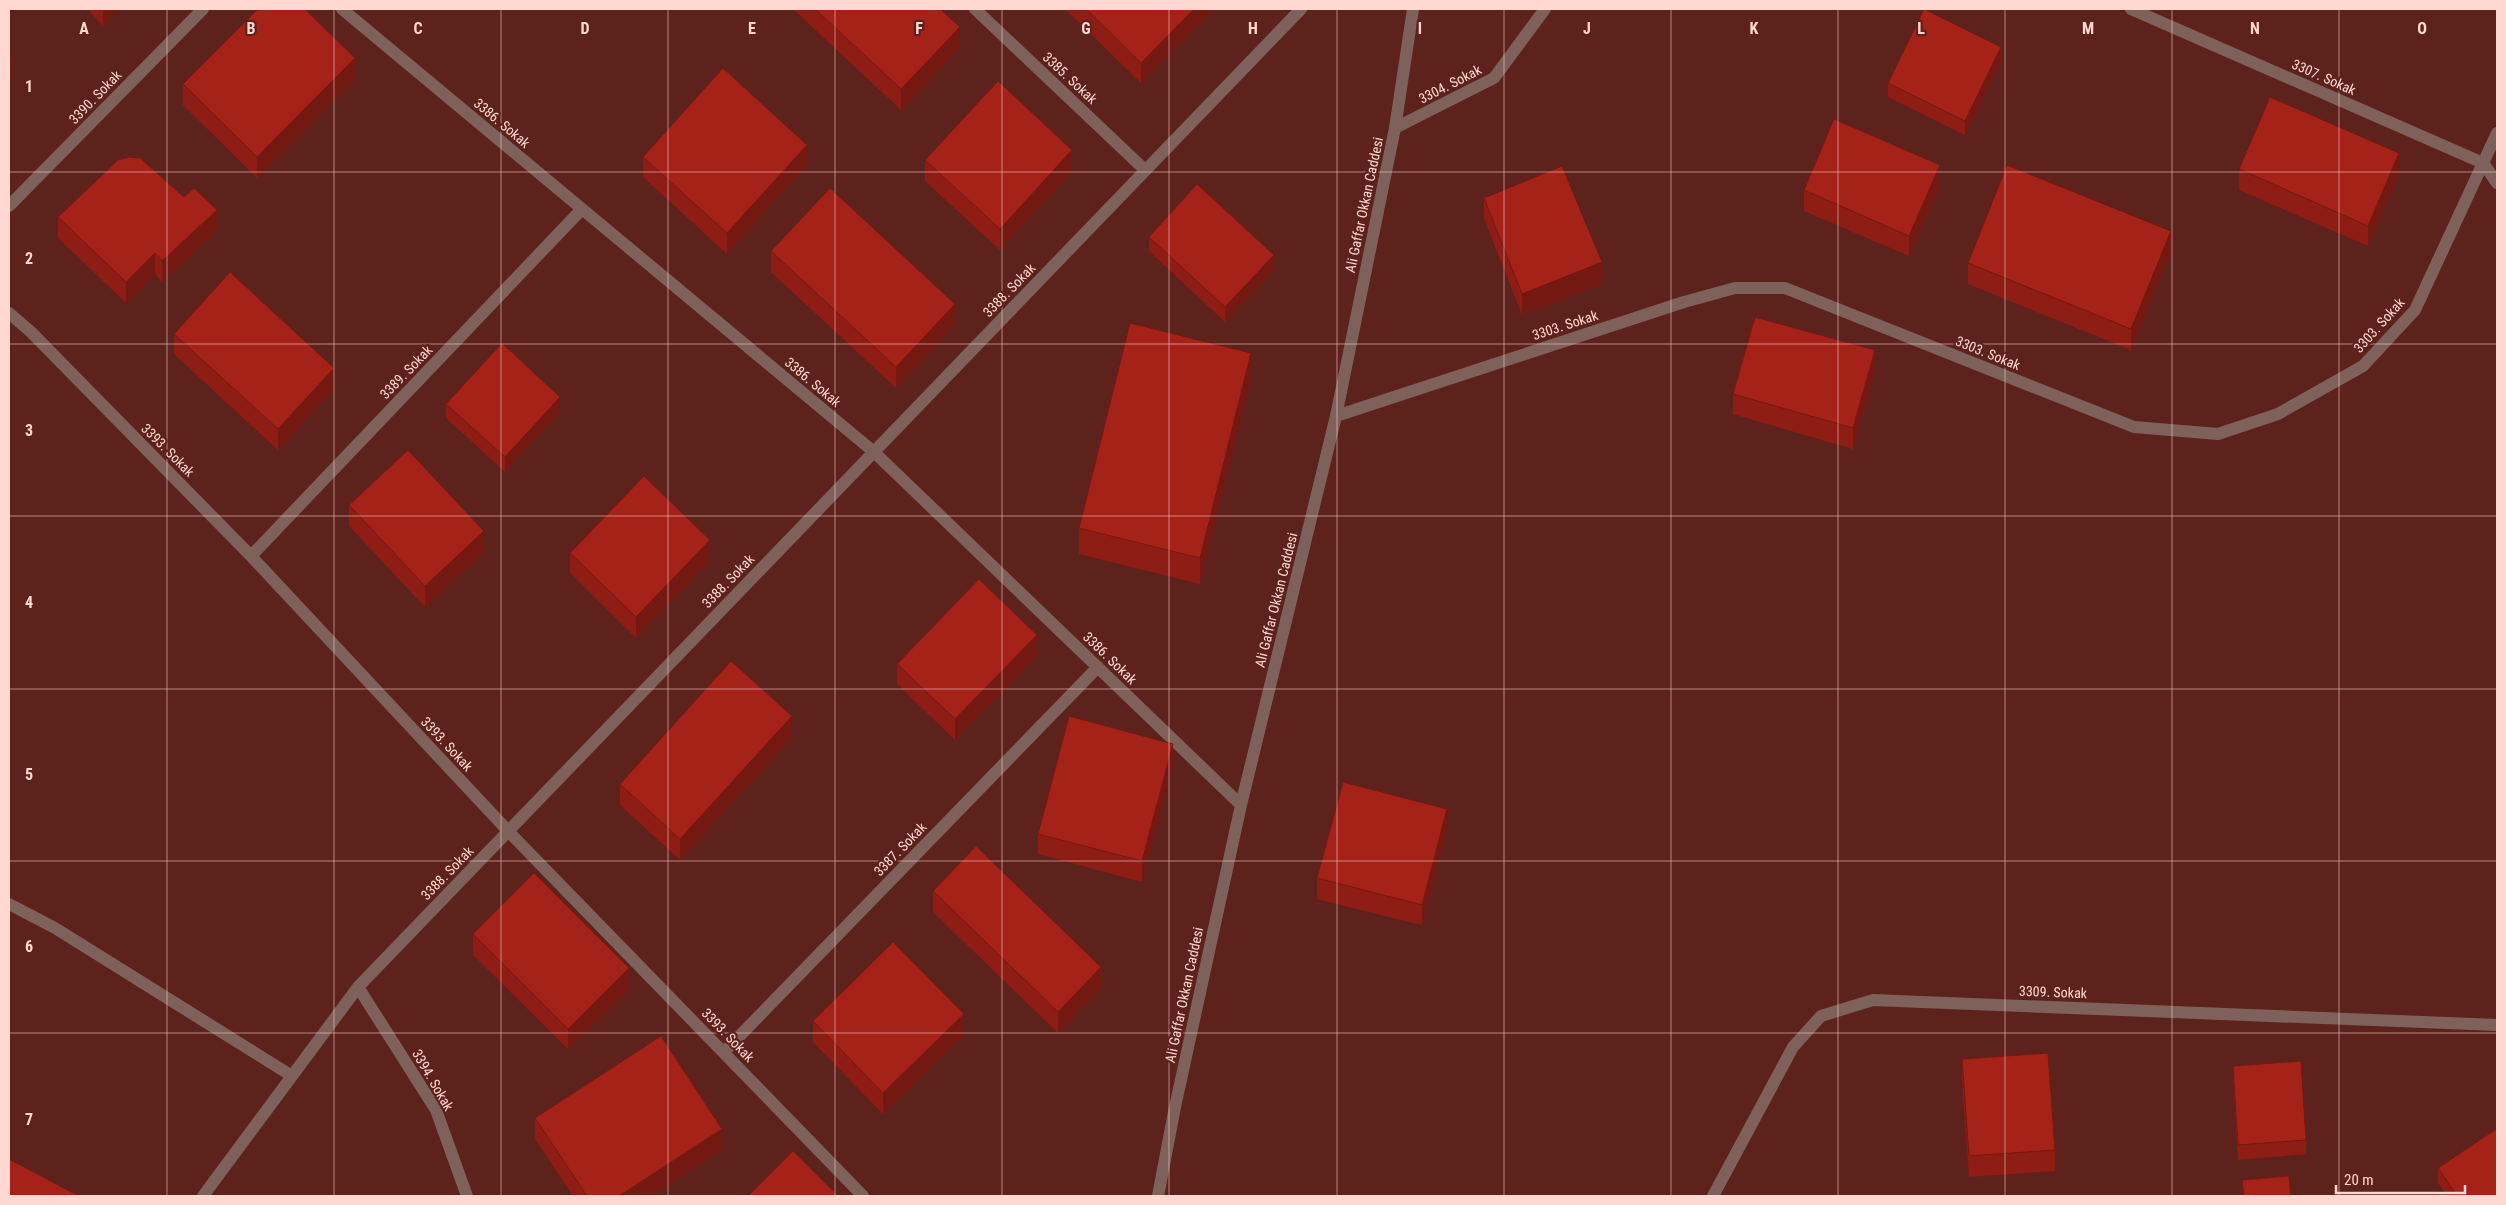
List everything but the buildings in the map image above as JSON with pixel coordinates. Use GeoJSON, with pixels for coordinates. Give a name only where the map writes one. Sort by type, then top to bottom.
{"type":"FeatureCollection","features":[{"type":"Feature","properties":{"kind":"street","name":"3390. Sokak"},"geometry":{"type":"LineString","coordinates":[[9,206],[203,9]]}},
{"type":"Feature","properties":{"kind":"street","name":"3386. Sokak"},"geometry":{"type":"LineString","coordinates":[[342,9],[874,452],[1241,805]]}},
{"type":"Feature","properties":{"kind":"street","name":"3385. Sokak"},"geometry":{"type":"LineString","coordinates":[[975,9],[1146,170]]}},
{"type":"Feature","properties":{"kind":"street","name":"3388. Sokak"},"geometry":{"type":"LineString","coordinates":[[202,1196],[358,987],[1301,9]]}},
{"type":"Feature","properties":{"kind":"street","name":"Ali Gaffar Okkan Caddesi"},"geometry":{"type":"LineString","coordinates":[[1158,1196],[1174,1107],[1241,805],[1336,416],[1395,128],[1413,9]]}},
{"type":"Feature","properties":{"kind":"street","name":"3304. Sokak"},"geometry":{"type":"LineString","coordinates":[[1395,128],[1494,78],[1545,9]]}},
{"type":"Feature","properties":{"kind":"street","name":"3307. Sokak"},"geometry":{"type":"LineString","coordinates":[[2131,9],[2483,163]]}},
{"type":"Feature","properties":{"kind":"street","name":"3303. Sokak"},"geometry":{"type":"LineString","coordinates":[[1336,416],[1684,302],[1735,288],[1785,288],[2134,427],[2218,434],[2278,414],[2362,366],[2415,310],[2497,133]]}},
{"type":"Feature","properties":{"kind":"street"},"geometry":{"type":"LineString","coordinates":[[2483,163],[2497,183]]}},
{"type":"Feature","properties":{"kind":"street","name":"3389. Sokak"},"geometry":{"type":"LineString","coordinates":[[251,556],[582,209]]}},
{"type":"Feature","properties":{"kind":"street","name":"3393. Sokak"},"geometry":{"type":"LineString","coordinates":[[9,313],[31,332],[251,556],[508,831],[863,1196]]}},
{"type":"Feature","properties":{"kind":"street","name":"3387. Sokak"},"geometry":{"type":"LineString","coordinates":[[724,1052],[1098,667]]}},
{"type":"Feature","properties":{"kind":"street"},"geometry":{"type":"LineString","coordinates":[[9,904],[55,928],[292,1076]]}},
{"type":"Feature","properties":{"kind":"street","name":"3394. Sokak"},"geometry":{"type":"LineString","coordinates":[[358,987],[436,1110],[467,1196]]}},
{"type":"Feature","properties":{"kind":"street","name":"3309. Sokak"},"geometry":{"type":"LineString","coordinates":[[1713,1196],[1793,1047],[1821,1016],[1873,1000],[2497,1025]]}}]}
